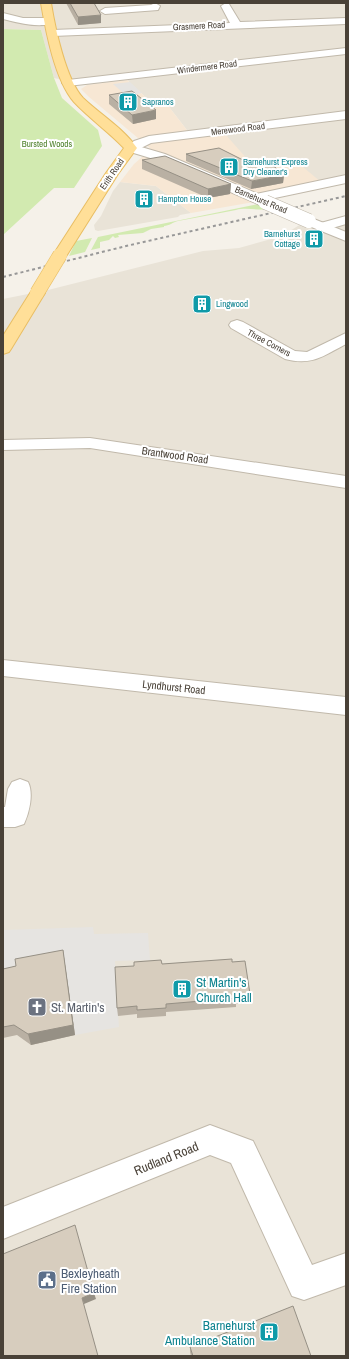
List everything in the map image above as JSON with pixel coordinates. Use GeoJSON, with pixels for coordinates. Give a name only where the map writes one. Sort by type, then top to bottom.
{"type":"FeatureCollection","features":[{"type":"Feature","properties":{"kind":"main road","name":"Erith Road"},"geometry":{"type":"LineString","coordinates":[[3,349],[60,254],[112,173],[131,148],[117,133],[78,100],[68,83],[49,21],[46,3]]}},
{"type":"Feature","properties":{"kind":"street"},"geometry":{"type":"LineString","coordinates":[[96,3],[105,11],[114,30]]}},
{"type":"Feature","properties":{"kind":"street"},"geometry":{"type":"LineString","coordinates":[[105,11],[155,8],[155,6]]}},
{"type":"Feature","properties":{"kind":"street"},"geometry":{"type":"LineString","coordinates":[[226,6],[236,25]]}},
{"type":"Feature","properties":{"kind":"street"},"geometry":{"type":"LineString","coordinates":[[3,16],[23,21],[49,21]]}},
{"type":"Feature","properties":{"kind":"street","name":"Grasmere Road"},"geometry":{"type":"LineString","coordinates":[[53,33],[346,21]]}},
{"type":"Feature","properties":{"kind":"street","name":"Windermere Road"},"geometry":{"type":"LineString","coordinates":[[68,83],[346,51]]}},
{"type":"Feature","properties":{"kind":"street","name":"Merewood Road"},"geometry":{"type":"LineString","coordinates":[[131,148],[149,140],[346,114]]}},
{"type":"Feature","properties":{"kind":"street","name":"Barnehurst Road"},"geometry":{"type":"LineString","coordinates":[[131,148],[161,157],[346,237]]}},
{"type":"Feature","properties":{"kind":"street"},"geometry":{"type":"LineString","coordinates":[[260,200],[346,180]]}},
{"type":"Feature","properties":{"kind":"street"},"geometry":{"type":"LineString","coordinates":[[315,224],[346,220]]}},
{"type":"Feature","properties":{"kind":"street","name":"Three Corners"},"geometry":{"type":"LineString","coordinates":[[237,325],[291,356],[310,357],[346,338]]}},
{"type":"Feature","properties":{"kind":"street","name":"Brantwood Road"},"geometry":{"type":"LineString","coordinates":[[3,445],[90,443],[346,482]]}},
{"type":"Feature","properties":{"kind":"street","name":"Lyndhurst Road"},"geometry":{"type":"LineString","coordinates":[[3,668],[346,706]]}},
{"type":"Feature","properties":{"kind":"street"},"geometry":{"type":"LineString","coordinates":[[3,817],[15,817],[20,790]]}},
{"type":"Feature","properties":{"kind":"street","name":"Rudland Road"},"geometry":{"type":"LineString","coordinates":[[3,1223],[210,1140],[242,1152],[304,1284],[346,1269]]}},
{"type":"Feature","properties":{"kind":"shaded area"},"geometry":{"type":"Polygon","coordinates":[[[3,3],[346,3],[346,177],[321,182],[256,169],[193,138],[166,103],[153,104],[127,80],[87,85],[54,78],[41,30],[3,29],[3,3]]]}},
{"type":"Feature","properties":{"kind":"shaded area"},"geometry":{"type":"Polygon","coordinates":[[[127,80],[153,104],[166,103],[193,138],[225,134],[256,169],[297,162],[321,182],[245,198],[254,202],[191,213],[156,186],[120,182],[134,164],[151,149],[81,89],[87,85],[127,80]]]}},
{"type":"Feature","properties":{"kind":"shaded area"},"geometry":{"type":"Polygon","coordinates":[[[130,82],[142,93],[127,96],[113,84],[130,82]]]}},
{"type":"Feature","properties":{"kind":"shaded area"},"geometry":{"type":"Polygon","coordinates":[[[120,182],[156,186],[191,213],[180,215],[178,217],[98,231],[95,230],[94,225],[101,216],[113,191],[120,182]]]}},
{"type":"Feature","properties":{"kind":"shaded area"},"geometry":{"type":"Polygon","coordinates":[[[346,223],[346,1356],[3,1356],[3,299],[48,290],[203,251],[239,248],[282,236],[301,224],[346,223]]]}},
{"type":"Feature","properties":{"kind":"shaded area"},"geometry":{"type":"Polygon","coordinates":[[[93,927],[94,934],[148,933],[150,960],[115,961],[119,1027],[75,1035],[64,961],[3,980],[3,930],[93,927]]]}},
{"type":"Feature","properties":{"kind":"green space","name":"Bursted Woods"},"geometry":{"type":"Polygon","coordinates":[[[3,29],[41,30],[54,78],[62,98],[98,130],[102,146],[74,188],[54,188],[3,235],[3,29]]]}},
{"type":"Feature","properties":{"kind":"green space"},"geometry":{"type":"Polygon","coordinates":[[[259,204],[269,209],[240,209],[178,221],[143,233],[118,235],[119,237],[115,238],[113,236],[109,240],[100,242],[100,248],[91,250],[98,237],[259,204]]]}},
{"type":"Feature","properties":{"kind":"green space"},"geometry":{"type":"Polygon","coordinates":[[[92,238],[85,252],[69,256],[76,241],[92,238]]]}},
{"type":"Feature","properties":{"kind":"building"},"geometry":{"type":"Polygon","coordinates":[[[70,3],[94,3],[101,15],[78,17],[70,3]]]}},
{"type":"Feature","properties":{"kind":"building"},"geometry":{"type":"Polygon","coordinates":[[[132,91],[156,110],[132,115],[109,95],[132,91]]]}},
{"type":"Feature","properties":{"kind":"building"},"geometry":{"type":"Polygon","coordinates":[[[219,148],[253,165],[269,162],[284,175],[252,181],[186,154],[219,148]]]}},
{"type":"Feature","properties":{"kind":"building"},"geometry":{"type":"Polygon","coordinates":[[[165,156],[231,184],[208,189],[142,160],[165,156]]]}},
{"type":"Feature","properties":{"kind":"building","name":"St. Martin's"},"geometry":{"type":"Polygon","coordinates":[[[63,950],[73,1025],[28,1034],[14,1025],[3,1027],[3,969],[16,966],[15,959],[63,950]]]}},
{"type":"Feature","properties":{"kind":"building","name":"St Martin's Church Hall"},"geometry":{"type":"Polygon","coordinates":[[[232,959],[232,962],[245,961],[250,994],[236,995],[237,998],[166,1004],[166,1008],[137,1010],[137,1006],[117,1008],[115,967],[134,966],[134,962],[161,960],[162,964],[232,959]]]}},
{"type":"Feature","properties":{"kind":"building","name":"Bexleyheath Fire Station"},"geometry":{"type":"Polygon","coordinates":[[[75,1225],[94,1293],[82,1298],[98,1356],[3,1356],[3,1254],[75,1225]]]}},
{"type":"Feature","properties":{"kind":"building","name":"Barnehurst Ambulance Station"},"geometry":{"type":"Polygon","coordinates":[[[293,1306],[311,1356],[193,1356],[190,1347],[293,1306]]]}},
{"type":"Feature","properties":{"kind":"railway"},"geometry":{"type":"LineString","coordinates":[[3,277],[126,246],[346,196]]}},
{"type":"Feature","properties":{"kind":"place","name":"Sapranos"},"geometry":{"type":"Point","coordinates":[128,102]}},
{"type":"Feature","properties":{"kind":"place","name":"Barnehurst Express Dry Cleaner's"},"geometry":{"type":"Point","coordinates":[229,167]}},
{"type":"Feature","properties":{"kind":"place","name":"Hampton House"},"geometry":{"type":"Point","coordinates":[144,199]}},
{"type":"Feature","properties":{"kind":"place","name":"Barnehurst Cottage"},"geometry":{"type":"Point","coordinates":[314,239]}},
{"type":"Feature","properties":{"kind":"place","name":"Lingwood"},"geometry":{"type":"Point","coordinates":[202,304]}},
{"type":"Feature","properties":{"kind":"place","name":"St Martin's Church Hall"},"geometry":{"type":"Point","coordinates":[182,989]}},
{"type":"Feature","properties":{"kind":"place","name":"St. Martin's"},"geometry":{"type":"Point","coordinates":[37,1007]}},
{"type":"Feature","properties":{"kind":"place","name":"Bexleyheath Fire Station"},"geometry":{"type":"Point","coordinates":[47,1280]}},
{"type":"Feature","properties":{"kind":"place","name":"Barnehurst Ambulance Station"},"geometry":{"type":"Point","coordinates":[269,1332]}}]}
